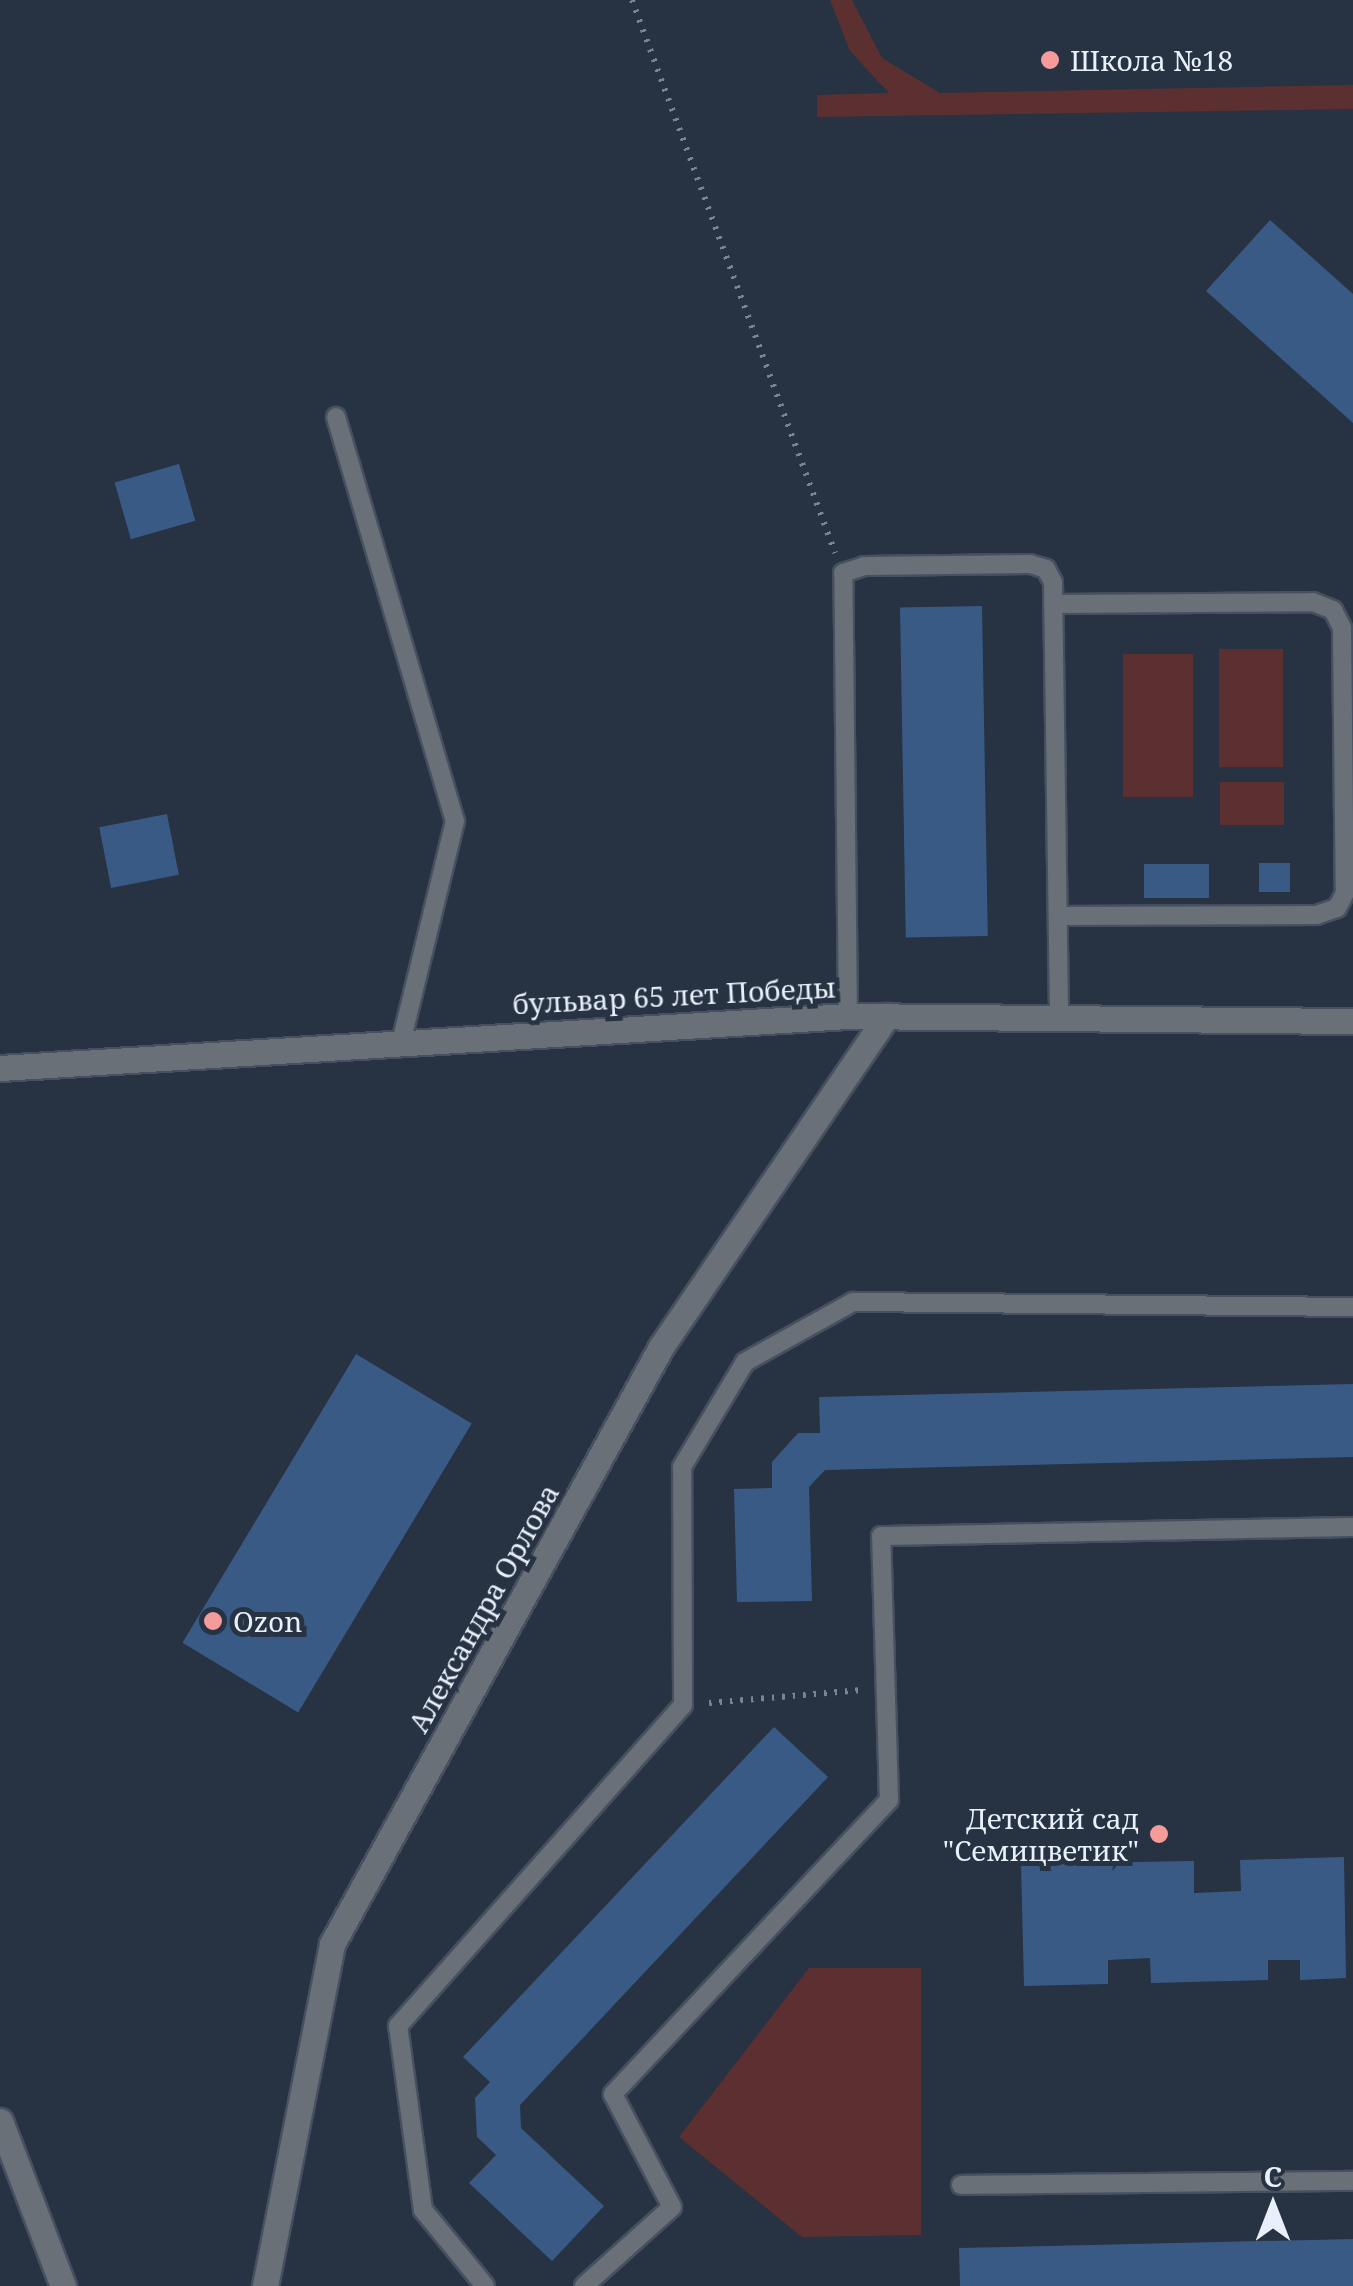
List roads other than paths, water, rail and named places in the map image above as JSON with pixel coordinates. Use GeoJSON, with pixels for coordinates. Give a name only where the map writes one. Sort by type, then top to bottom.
{"type":"FeatureCollection","features":[{"type":"Feature","properties":{"kind":"street","name":"бульвар 65 лет Победы"},"geometry":{"type":"LineString","coordinates":[[0,1068],[402,1039],[848,1016],[1353,1020]]}},
{"type":"Feature","properties":{"kind":"street","name":"Александра Орлова"},"geometry":{"type":"LineString","coordinates":[[265,2286],[332,1944],[661,1346],[887,1016]]}},
{"type":"Feature","properties":{"kind":"street"},"geometry":{"type":"LineString","coordinates":[[0,2120],[63,2286]]}},
{"type":"Feature","properties":{"kind":"lane"},"geometry":{"type":"LineString","coordinates":[[336,417],[456,821],[402,1039]]}},
{"type":"Feature","properties":{"kind":"lane"},"geometry":{"type":"LineString","coordinates":[[848,1016],[842,573],[864,566],[1030,564],[1046,568],[1054,604],[1059,1018]]}},
{"type":"Feature","properties":{"kind":"lane"},"geometry":{"type":"LineString","coordinates":[[1054,604],[1313,602],[1333,610],[1342,628],[1345,893],[1336,908],[1317,915],[1058,916]]}},
{"type":"Feature","properties":{"kind":"lane"},"geometry":{"type":"LineString","coordinates":[[485,2286],[423,2210],[398,2026],[683,1705],[682,1467],[744,1362],[853,1302],[1353,1306]]}},
{"type":"Feature","properties":{"kind":"lane"},"geometry":{"type":"LineString","coordinates":[[584,2286],[672,2207],[613,2094],[890,1800],[882,1536],[1353,1527]]}},
{"type":"Feature","properties":{"kind":"lane"},"geometry":{"type":"LineString","coordinates":[[961,2186],[1353,2182]]}},
{"type":"Feature","properties":{"kind":"place","name":"Школа №18"},"geometry":{"type":"Point","coordinates":[1050,60]}},
{"type":"Feature","properties":{"kind":"place","name":"Ozon"},"geometry":{"type":"Point","coordinates":[213,1621]}},
{"type":"Feature","properties":{"kind":"place","name":"Детский сад \"Семицветик\""},"geometry":{"type":"Point","coordinates":[1159,1834]}}]}
